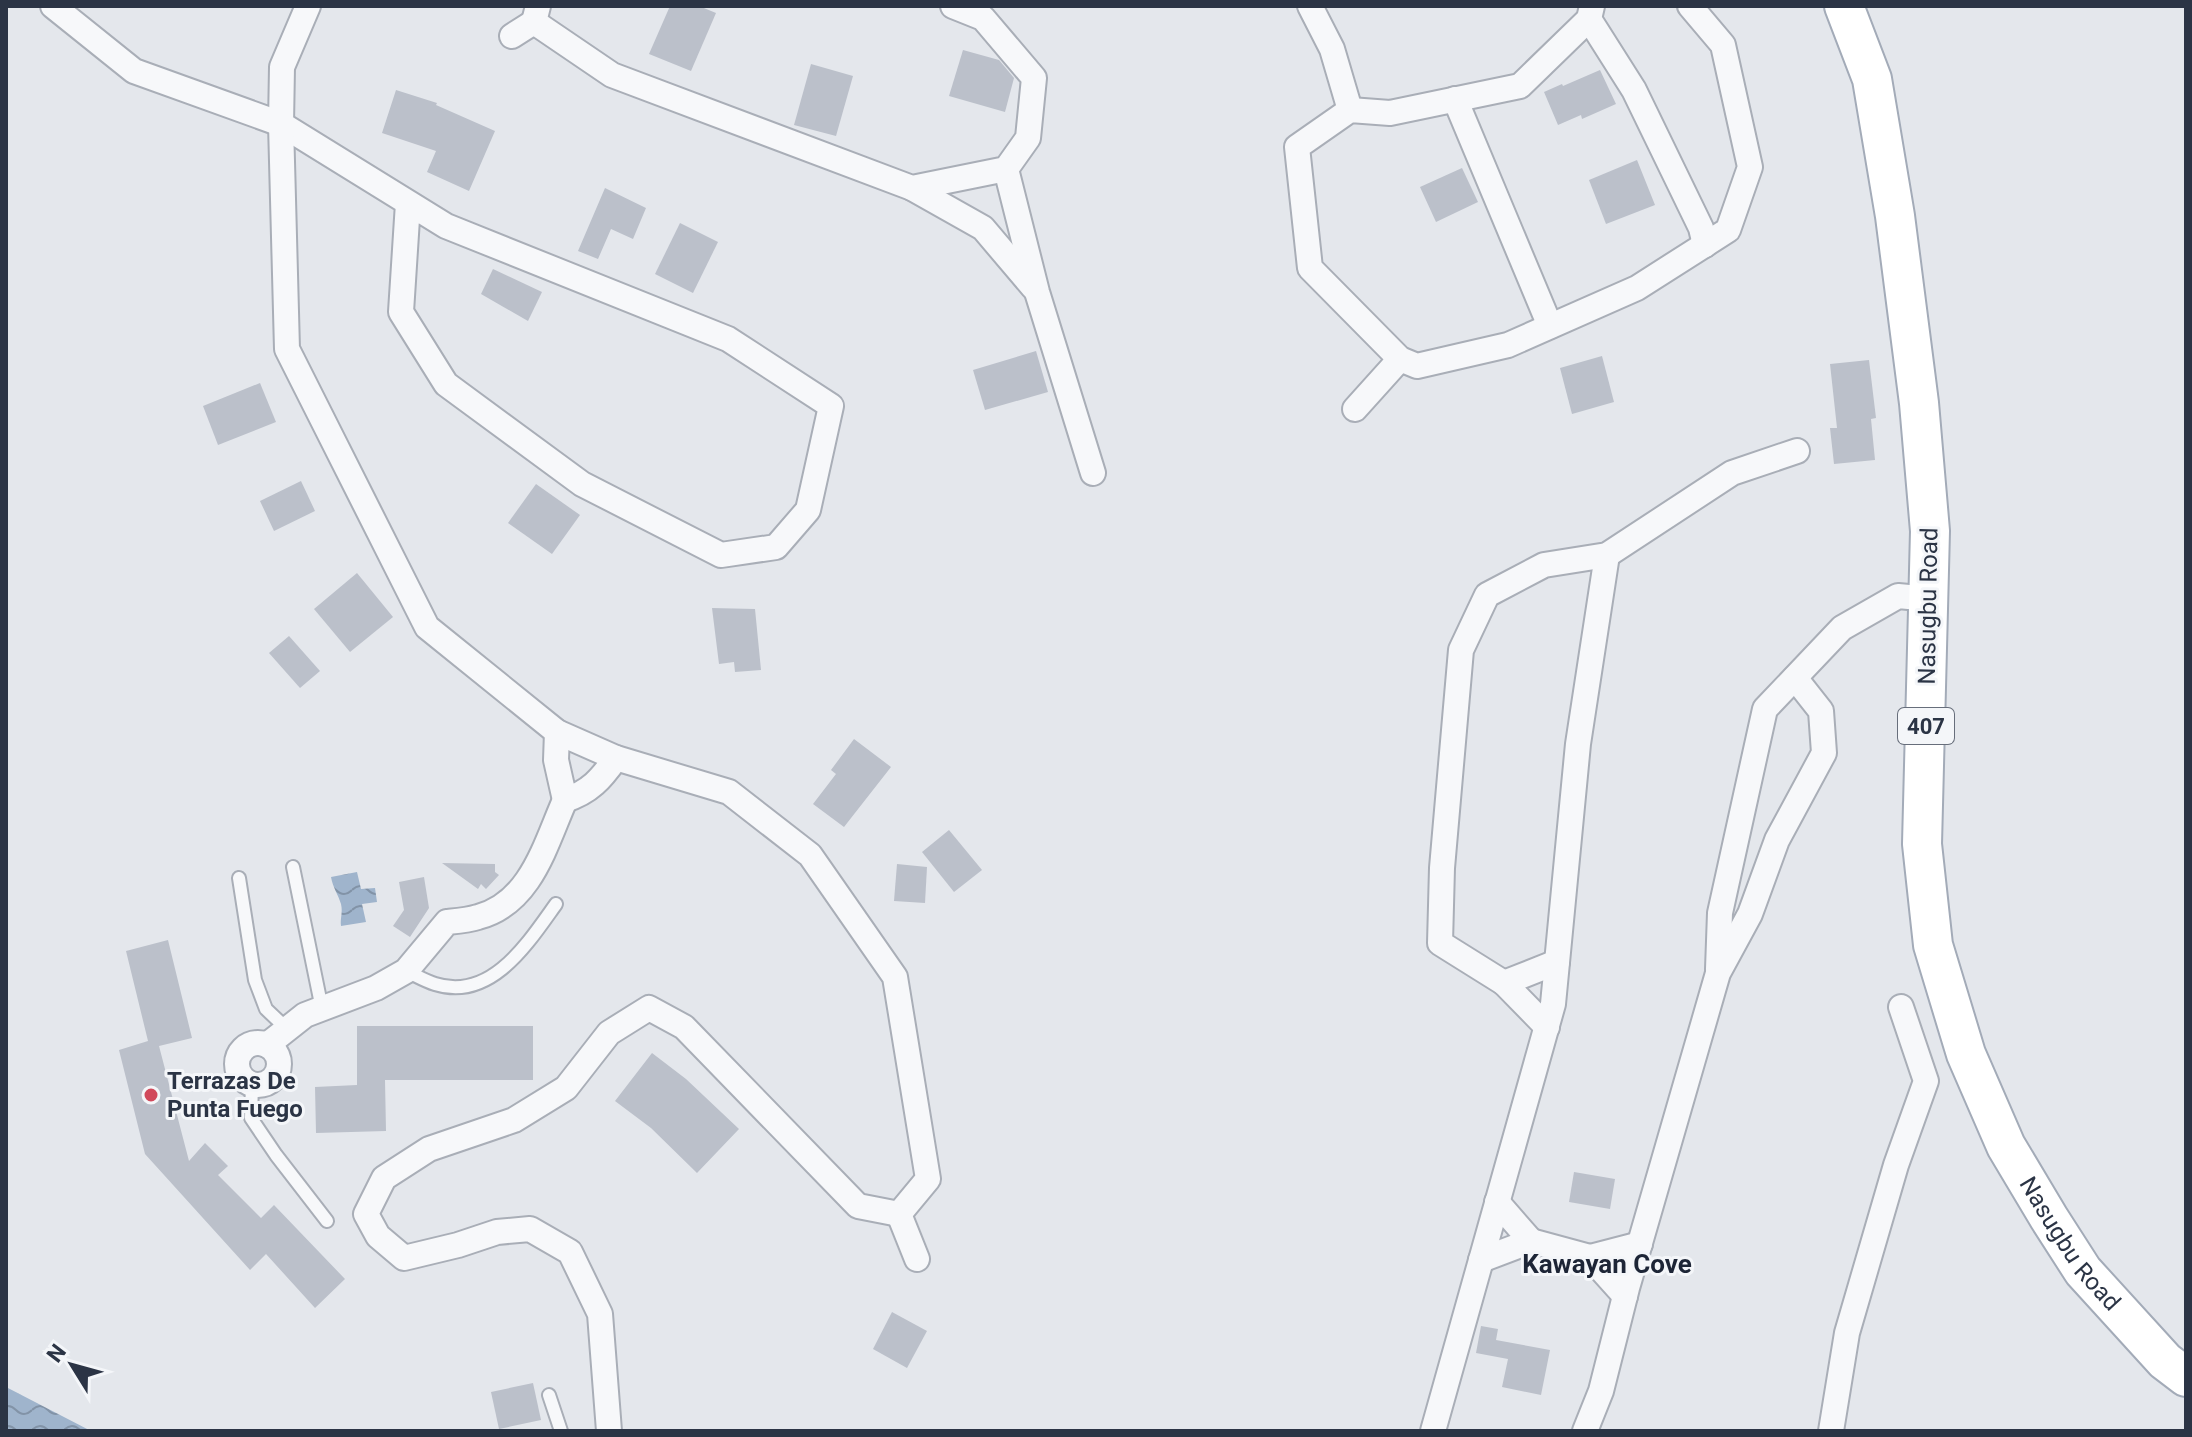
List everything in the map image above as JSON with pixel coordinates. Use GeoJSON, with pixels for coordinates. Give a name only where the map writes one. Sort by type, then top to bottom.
{"type":"FeatureCollection","features":[{"type":"Feature","properties":{"kind":"main road","name":"Nasugbu Road"},"geometry":{"type":"LineString","coordinates":[[1844,6],[1872,79],[1895,216],[1922,432],[1930,531],[1922,844],[1933,945],[1966,1054],[2006,1146],[2083,1271],[2165,1361],[2186,1377]]}},
{"type":"Feature","properties":{"kind":"street"},"geometry":{"type":"LineString","coordinates":[[53,6],[134,71],[281,124],[446,226],[728,339],[831,406],[808,510],[776,547],[721,555],[582,484],[446,384],[401,312],[408,203]]}},
{"type":"Feature","properties":{"kind":"street"},"geometry":{"type":"LineString","coordinates":[[308,6],[282,67],[287,349],[427,627],[557,732],[616,758],[729,792],[810,855],[895,977],[928,1179],[899,1214]]}},
{"type":"Feature","properties":{"kind":"street"},"geometry":{"type":"LineString","coordinates":[[912,188],[1006,169],[1028,138],[1034,78],[983,18],[953,6]]}},
{"type":"Feature","properties":{"kind":"street"},"geometry":{"type":"LineString","coordinates":[[1310,6],[1332,49],[1350,110]]}},
{"type":"Feature","properties":{"kind":"street"},"geometry":{"type":"LineString","coordinates":[[1690,6],[1723,45],[1750,167],[1728,230],[1705,245],[1637,288],[1508,345],[1417,366],[1400,359],[1310,268],[1297,147],[1350,110],[1390,113],[1520,86],[1590,13],[1634,90],[1701,228],[1705,245]]}},
{"type":"Feature","properties":{"kind":"street"},"geometry":{"type":"LineString","coordinates":[[512,36],[536,14],[612,75],[912,188],[983,228],[1037,292]]}},
{"type":"Feature","properties":{"kind":"street"},"geometry":{"type":"LineString","coordinates":[[1455,99],[1550,326]]}},
{"type":"Feature","properties":{"kind":"street"},"geometry":{"type":"LineString","coordinates":[[1006,169],[1037,292],[1093,473]]}},
{"type":"Feature","properties":{"kind":"street"},"geometry":{"type":"LineString","coordinates":[[1355,409],[1400,359]]}},
{"type":"Feature","properties":{"kind":"street"},"geometry":{"type":"LineString","coordinates":[[1547,1027],[1504,983],[1440,943],[1442,868],[1461,650],[1487,595],[1544,565],[1607,555],[1732,473],[1797,451]]}},
{"type":"Feature","properties":{"kind":"street"},"geometry":{"type":"LineString","coordinates":[[1433,1431],[1553,1004],[1578,744],[1607,555]]}},
{"type":"Feature","properties":{"kind":"street"},"geometry":{"type":"LineString","coordinates":[[1718,973],[1720,913],[1765,709],[1842,628],[1898,596],[1930,599]]}},
{"type":"Feature","properties":{"kind":"street"},"geometry":{"type":"LineString","coordinates":[[1585,1431],[1601,1391],[1625,1296],[1718,973],[1750,914],[1777,840],[1824,753],[1821,711],[1795,678]]}},
{"type":"Feature","properties":{"kind":"street"},"geometry":{"type":"LineString","coordinates":[[252,1084],[269,1082],[278,1070],[276,1053],[267,1045],[305,1015],[376,988],[406,971],[447,922],[481,917],[519,894],[536,867],[565,800],[556,760],[557,732]]}},
{"type":"Feature","properties":{"kind":"street"},"geometry":{"type":"LineString","coordinates":[[565,800],[583,795],[594,786],[616,758]]}},
{"type":"Feature","properties":{"kind":"street"},"geometry":{"type":"LineString","coordinates":[[1737,834],[1777,840]]}},
{"type":"Feature","properties":{"kind":"street"},"geometry":{"type":"LineString","coordinates":[[1504,983],[1557,962]]}},
{"type":"Feature","properties":{"kind":"street"},"geometry":{"type":"LineString","coordinates":[[1831,1431],[1847,1333],[1896,1165],[1926,1081],[1901,1007]]}},
{"type":"Feature","properties":{"kind":"street"},"geometry":{"type":"LineString","coordinates":[[609,1431],[600,1314],[570,1252],[530,1229],[497,1232],[404,1258],[378,1236],[366,1214],[384,1178],[429,1149],[514,1120],[566,1088],[609,1033],[649,1008],[684,1027],[858,1206],[899,1214]]}},
{"type":"Feature","properties":{"kind":"street"},"geometry":{"type":"LineString","coordinates":[[1497,1202],[1531,1241],[1590,1257],[1640,1244]]}},
{"type":"Feature","properties":{"kind":"street"},"geometry":{"type":"LineString","coordinates":[[899,1214],[917,1259]]}},
{"type":"Feature","properties":{"kind":"street"},"geometry":{"type":"LineString","coordinates":[[1481,1260],[1531,1241]]}},
{"type":"Feature","properties":{"kind":"street"},"geometry":{"type":"LineString","coordinates":[[1590,1257],[1625,1296]]}},
{"type":"Feature","properties":{"kind":"street"},"geometry":{"type":"LineString","coordinates":[[1601,1391],[1604,1431]]}},
{"type":"Feature","properties":{"kind":"lane"},"geometry":{"type":"LineString","coordinates":[[293,867],[322,1009]]}},
{"type":"Feature","properties":{"kind":"lane"},"geometry":{"type":"LineString","coordinates":[[239,878],[255,980],[266,1009],[287,1029]]}},
{"type":"Feature","properties":{"kind":"lane"},"geometry":{"type":"LineString","coordinates":[[406,971],[436,985],[462,987],[490,978],[522,950],[556,904]]}},
{"type":"Feature","properties":{"kind":"lane"},"geometry":{"type":"LineString","coordinates":[[252,1084],[251,1118],[327,1221]]}},
{"type":"Feature","properties":{"kind":"lane"},"geometry":{"type":"LineString","coordinates":[[549,1395],[561,1431]]}},
{"type":"Feature","properties":{"kind":"water"},"geometry":{"type":"Polygon","coordinates":[[[357,872],[361,889],[375,888],[377,902],[362,904],[366,922],[341,926],[341,904],[331,877],[357,872]]]}},
{"type":"Feature","properties":{"kind":"water"},"geometry":{"type":"Polygon","coordinates":[[[6,1387],[91,1431],[6,1431],[6,1387]]]}},
{"type":"Feature","properties":{"kind":"building"},"geometry":{"type":"Polygon","coordinates":[[[670,6],[699,6],[716,13],[691,71],[649,54],[670,6]]]}},
{"type":"Feature","properties":{"kind":"building"},"geometry":{"type":"Polygon","coordinates":[[[963,50],[999,60],[1014,78],[1005,112],[949,96],[963,50]]]}},
{"type":"Feature","properties":{"kind":"building"},"geometry":{"type":"Polygon","coordinates":[[[811,64],[853,76],[836,136],[794,125],[811,64]]]}},
{"type":"Feature","properties":{"kind":"building"},"geometry":{"type":"Polygon","coordinates":[[[1600,70],[1616,104],[1582,119],[1581,115],[1558,125],[1544,92],[1600,70]]]}},
{"type":"Feature","properties":{"kind":"building"},"geometry":{"type":"Polygon","coordinates":[[[396,90],[437,103],[495,131],[469,191],[427,172],[436,151],[382,133],[396,90]]]}},
{"type":"Feature","properties":{"kind":"building"},"geometry":{"type":"Polygon","coordinates":[[[1637,160],[1655,205],[1606,224],[1589,180],[1637,160]]]}},
{"type":"Feature","properties":{"kind":"building"},"geometry":{"type":"Polygon","coordinates":[[[1462,168],[1478,202],[1436,222],[1420,187],[1462,168]]]}},
{"type":"Feature","properties":{"kind":"building"},"geometry":{"type":"Polygon","coordinates":[[[605,188],[646,208],[633,239],[611,229],[598,259],[578,251],[605,188]]]}},
{"type":"Feature","properties":{"kind":"building"},"geometry":{"type":"Polygon","coordinates":[[[680,223],[718,242],[693,293],[655,274],[680,223]]]}},
{"type":"Feature","properties":{"kind":"building"},"geometry":{"type":"Polygon","coordinates":[[[493,269],[542,292],[528,321],[481,294],[493,269]]]}},
{"type":"Feature","properties":{"kind":"building"},"geometry":{"type":"Polygon","coordinates":[[[1036,351],[1048,392],[985,410],[973,370],[1036,351]]]}},
{"type":"Feature","properties":{"kind":"building"},"geometry":{"type":"Polygon","coordinates":[[[1602,356],[1614,402],[1572,414],[1560,368],[1602,356]]]}},
{"type":"Feature","properties":{"kind":"building"},"geometry":{"type":"Polygon","coordinates":[[[1869,360],[1876,418],[1871,419],[1875,460],[1834,464],[1830,428],[1837,428],[1830,364],[1869,360]]]}},
{"type":"Feature","properties":{"kind":"building"},"geometry":{"type":"Polygon","coordinates":[[[260,383],[276,422],[218,445],[203,406],[260,383]]]}},
{"type":"Feature","properties":{"kind":"building"},"geometry":{"type":"Polygon","coordinates":[[[301,481],[315,511],[274,531],[260,501],[301,481]]]}},
{"type":"Feature","properties":{"kind":"building"},"geometry":{"type":"Polygon","coordinates":[[[536,484],[580,515],[552,554],[508,523],[536,484]]]}},
{"type":"Feature","properties":{"kind":"building"},"geometry":{"type":"Polygon","coordinates":[[[357,573],[393,617],[350,652],[314,609],[357,573]]]}},
{"type":"Feature","properties":{"kind":"building"},"geometry":{"type":"Polygon","coordinates":[[[712,608],[755,609],[761,670],[735,672],[734,662],[719,664],[712,608]]]}},
{"type":"Feature","properties":{"kind":"building"},"geometry":{"type":"Polygon","coordinates":[[[289,636],[320,671],[300,688],[269,653],[289,636]]]}},
{"type":"Feature","properties":{"kind":"building"},"geometry":{"type":"Polygon","coordinates":[[[854,739],[891,767],[844,827],[813,804],[836,774],[831,770],[854,739]]]}},
{"type":"Feature","properties":{"kind":"building"},"geometry":{"type":"Polygon","coordinates":[[[949,830],[982,870],[954,892],[922,852],[949,830]]]}},
{"type":"Feature","properties":{"kind":"building"},"geometry":{"type":"Polygon","coordinates":[[[442,863],[495,864],[495,872],[499,875],[486,889],[481,884],[478,889],[442,863]]]}},
{"type":"Feature","properties":{"kind":"building"},"geometry":{"type":"Polygon","coordinates":[[[897,864],[927,867],[925,903],[894,901],[897,864]]]}},
{"type":"Feature","properties":{"kind":"building"},"geometry":{"type":"Polygon","coordinates":[[[424,877],[429,908],[410,937],[393,926],[404,910],[399,882],[424,877]]]}},
{"type":"Feature","properties":{"kind":"building","name":"Terrazas De Punta Fuego"},"geometry":{"type":"Polygon","coordinates":[[[168,940],[192,1038],[159,1046],[189,1161],[205,1143],[228,1166],[218,1175],[261,1218],[274,1205],[345,1279],[315,1308],[266,1254],[250,1270],[145,1154],[119,1050],[148,1041],[126,951],[168,940]]]}},
{"type":"Feature","properties":{"kind":"building"},"geometry":{"type":"Polygon","coordinates":[[[357,1026],[533,1026],[533,1080],[385,1080],[386,1131],[316,1133],[315,1087],[357,1085],[357,1026]]]}},
{"type":"Feature","properties":{"kind":"building"},"geometry":{"type":"Polygon","coordinates":[[[652,1053],[686,1079],[739,1129],[697,1173],[651,1128],[615,1101],[652,1053]]]}},
{"type":"Feature","properties":{"kind":"building"},"geometry":{"type":"Polygon","coordinates":[[[1574,1172],[1615,1179],[1610,1209],[1569,1202],[1574,1172]]]}},
{"type":"Feature","properties":{"kind":"building"},"geometry":{"type":"Polygon","coordinates":[[[892,1312],[927,1331],[907,1368],[873,1349],[892,1312]]]}},
{"type":"Feature","properties":{"kind":"building"},"geometry":{"type":"Polygon","coordinates":[[[1481,1326],[1498,1329],[1496,1340],[1550,1350],[1541,1395],[1502,1387],[1508,1359],[1476,1353],[1481,1326]]]}},
{"type":"Feature","properties":{"kind":"building"},"geometry":{"type":"Polygon","coordinates":[[[533,1383],[541,1420],[499,1429],[491,1392],[533,1383]]]}},
{"type":"Feature","properties":{"kind":"place","name":"Terrazas De Punta Fuego"},"geometry":{"type":"Point","coordinates":[151,1095]}},
{"type":"Feature","properties":{"kind":"district","name":"Kawayan Cove"},"geometry":{"type":"Point","coordinates":[1607,1264]}}]}
